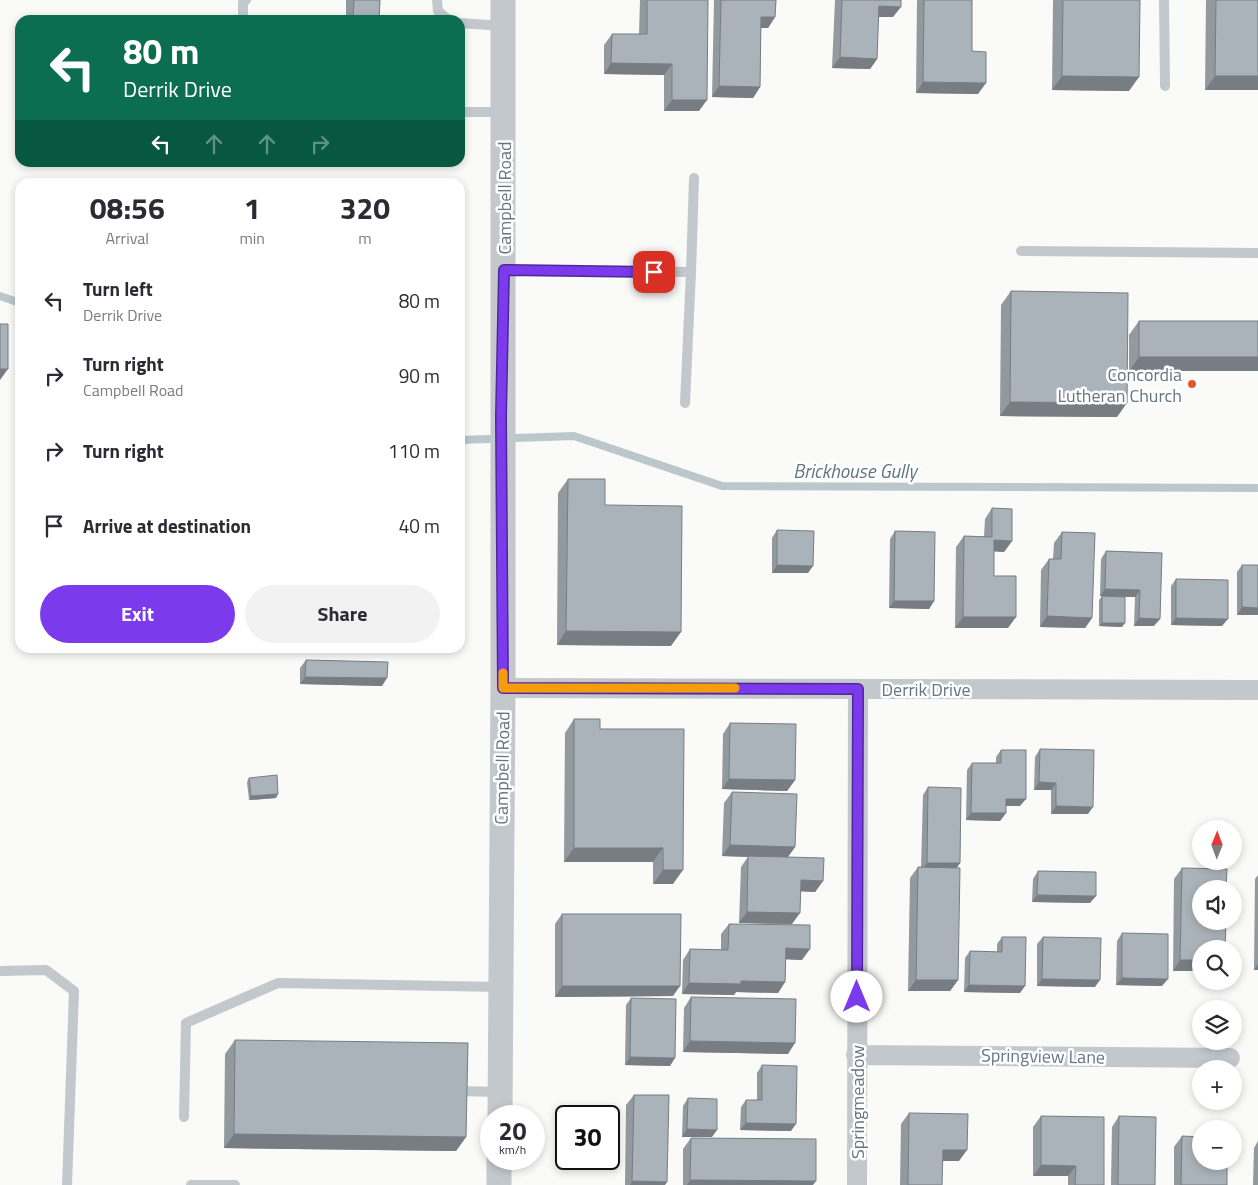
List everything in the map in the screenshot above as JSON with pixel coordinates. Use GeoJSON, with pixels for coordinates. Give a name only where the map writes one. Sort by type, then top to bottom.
{"type":"FeatureCollection","features":[{"type":"Feature","properties":{"kind":"street","name":"Campbell Road"},"geometry":{"type":"LineString","coordinates":[[500,1104],[503,688],[501,416],[504,270],[502,0]]}},
{"type":"Feature","properties":{"kind":"street","name":"Derrik Drive"},"geometry":{"type":"LineString","coordinates":[[503,688],[1258,690]]}},
{"type":"Feature","properties":{"kind":"street","name":"Springmeadow"},"geometry":{"type":"LineString","coordinates":[[857,1185],[858,689]]}},
{"type":"Feature","properties":{"kind":"street","name":"Springview Lane"},"geometry":{"type":"LineString","coordinates":[[856,1055],[1230,1058]]}},
{"type":"Feature","properties":{"kind":"street"},"geometry":{"type":"LineString","coordinates":[[499,1170],[499,1185]]}},
{"type":"Feature","properties":{"kind":"lane"},"geometry":{"type":"LineString","coordinates":[[243,15],[243,2],[246,0]]}},
{"type":"Feature","properties":{"kind":"lane"},"geometry":{"type":"LineString","coordinates":[[437,0],[438,11],[442,15]]}},
{"type":"Feature","properties":{"kind":"lane"},"geometry":{"type":"LineString","coordinates":[[1164,0],[1165,86]]}},
{"type":"Feature","properties":{"kind":"lane"},"geometry":{"type":"LineString","coordinates":[[465,23],[503,26]]}},
{"type":"Feature","properties":{"kind":"lane"},"geometry":{"type":"LineString","coordinates":[[465,112],[503,112]]}},
{"type":"Feature","properties":{"kind":"lane"},"geometry":{"type":"LineString","coordinates":[[685,403],[694,178]]}},
{"type":"Feature","properties":{"kind":"lane"},"geometry":{"type":"LineString","coordinates":[[1021,251],[1258,253]]}},
{"type":"Feature","properties":{"kind":"lane"},"geometry":{"type":"LineString","coordinates":[[504,270],[691,272]]}},
{"type":"Feature","properties":{"kind":"lane"},"geometry":{"type":"LineString","coordinates":[[0,971],[46,970],[74,991],[68,1185]]}},
{"type":"Feature","properties":{"kind":"lane"},"geometry":{"type":"LineString","coordinates":[[184,1118],[186,1023],[278,983],[500,987]]}},
{"type":"Feature","properties":{"kind":"lane"},"geometry":{"type":"LineString","coordinates":[[457,1091],[500,1104]]}},
{"type":"Feature","properties":{"kind":"lane"},"geometry":{"type":"LineString","coordinates":[[191,1185],[236,1185]]}},
{"type":"Feature","properties":{"kind":"building"},"geometry":{"type":"Polygon","coordinates":[[[354,0],[380,0],[379,15],[353,15],[354,0]]]}},
{"type":"Feature","properties":{"kind":"building"},"geometry":{"type":"Polygon","coordinates":[[[647,0],[708,0],[707,100],[672,100],[672,64],[611,63],[612,34],[647,34],[647,0]]]}},
{"type":"Feature","properties":{"kind":"building"},"geometry":{"type":"Polygon","coordinates":[[[721,0],[776,0],[775,17],[761,17],[760,87],[719,86],[721,0]]]}},
{"type":"Feature","properties":{"kind":"building"},"geometry":{"type":"Polygon","coordinates":[[[842,0],[901,0],[901,7],[879,6],[877,59],[840,57],[842,0]]]}},
{"type":"Feature","properties":{"kind":"building"},"geometry":{"type":"Polygon","coordinates":[[[924,0],[972,0],[972,51],[986,52],[986,83],[923,82],[924,0]]]}},
{"type":"Feature","properties":{"kind":"building"},"geometry":{"type":"Polygon","coordinates":[[[1063,0],[1140,0],[1139,77],[1062,76],[1063,0]]]}},
{"type":"Feature","properties":{"kind":"building"},"geometry":{"type":"Polygon","coordinates":[[[1216,0],[1258,0],[1258,76],[1215,76],[1216,0]]]}},
{"type":"Feature","properties":{"kind":"building"},"geometry":{"type":"Polygon","coordinates":[[[1011,291],[1128,293],[1127,403],[1010,402],[1011,291]]]}},
{"type":"Feature","properties":{"kind":"building"},"geometry":{"type":"Polygon","coordinates":[[[1139,321],[1258,321],[1258,357],[1139,357],[1139,321]]]}},
{"type":"Feature","properties":{"kind":"building"},"geometry":{"type":"Polygon","coordinates":[[[0,324],[8,324],[8,369],[0,369],[0,324]]]}},
{"type":"Feature","properties":{"kind":"building"},"geometry":{"type":"Polygon","coordinates":[[[568,479],[605,479],[605,505],[682,506],[681,632],[566,631],[568,479]]]}},
{"type":"Feature","properties":{"kind":"building"},"geometry":{"type":"Polygon","coordinates":[[[992,508],[1012,509],[1012,541],[994,540],[994,576],[1016,576],[1016,617],[963,617],[964,536],[992,537],[992,508]]]}},
{"type":"Feature","properties":{"kind":"building"},"geometry":{"type":"Polygon","coordinates":[[[777,530],[814,531],[813,566],[777,565],[777,530]]]}},
{"type":"Feature","properties":{"kind":"building"},"geometry":{"type":"Polygon","coordinates":[[[895,531],[935,532],[934,601],[894,601],[895,531]]]}},
{"type":"Feature","properties":{"kind":"building"},"geometry":{"type":"Polygon","coordinates":[[[1062,532],[1095,533],[1092,618],[1047,616],[1049,559],[1061,559],[1062,532]]]}},
{"type":"Feature","properties":{"kind":"building"},"geometry":{"type":"Polygon","coordinates":[[[1106,551],[1162,553],[1160,619],[1139,618],[1140,590],[1105,589],[1106,551]]]}},
{"type":"Feature","properties":{"kind":"building"},"geometry":{"type":"Polygon","coordinates":[[[1242,565],[1258,565],[1258,608],[1242,607],[1242,565]]]}},
{"type":"Feature","properties":{"kind":"building"},"geometry":{"type":"Polygon","coordinates":[[[1176,579],[1228,580],[1228,619],[1176,618],[1176,579]]]}},
{"type":"Feature","properties":{"kind":"building"},"geometry":{"type":"Polygon","coordinates":[[[1102,596],[1125,597],[1125,623],[1102,623],[1102,596]]]}},
{"type":"Feature","properties":{"kind":"building"},"geometry":{"type":"Polygon","coordinates":[[[306,660],[388,662],[387,678],[305,677],[306,660]]]}},
{"type":"Feature","properties":{"kind":"building"},"geometry":{"type":"Polygon","coordinates":[[[574,719],[600,719],[600,729],[684,729],[683,870],[663,870],[663,848],[574,848],[574,719]]]}},
{"type":"Feature","properties":{"kind":"building"},"geometry":{"type":"Polygon","coordinates":[[[730,723],[796,724],[795,780],[729,779],[730,723]]]}},
{"type":"Feature","properties":{"kind":"building"},"geometry":{"type":"Polygon","coordinates":[[[1040,749],[1094,750],[1093,807],[1056,806],[1056,783],[1039,782],[1040,749]]]}},
{"type":"Feature","properties":{"kind":"building"},"geometry":{"type":"Polygon","coordinates":[[[1001,750],[1026,750],[1026,799],[1006,799],[1006,813],[971,813],[972,763],[1001,763],[1001,750]]]}},
{"type":"Feature","properties":{"kind":"building"},"geometry":{"type":"Polygon","coordinates":[[[277,775],[278,794],[251,796],[249,778],[277,775]]]}},
{"type":"Feature","properties":{"kind":"building"},"geometry":{"type":"Polygon","coordinates":[[[928,787],[961,788],[960,863],[927,863],[928,787]]]}},
{"type":"Feature","properties":{"kind":"building"},"geometry":{"type":"Polygon","coordinates":[[[732,792],[797,794],[795,847],[730,845],[732,792]]]}},
{"type":"Feature","properties":{"kind":"building"},"geometry":{"type":"Polygon","coordinates":[[[748,856],[824,858],[823,881],[801,880],[800,913],[747,912],[748,856]]]}},
{"type":"Feature","properties":{"kind":"building"},"geometry":{"type":"Polygon","coordinates":[[[918,867],[960,868],[958,980],[916,980],[918,867]]]}},
{"type":"Feature","properties":{"kind":"building"},"geometry":{"type":"Polygon","coordinates":[[[1182,868],[1192,868],[1192,870],[1227,870],[1226,880],[1192,880],[1192,930],[1226,930],[1225,940],[1192,940],[1192,960],[1180,960],[1182,868]]]}},
{"type":"Feature","properties":{"kind":"building"},"geometry":{"type":"Polygon","coordinates":[[[1038,871],[1096,872],[1096,896],[1037,895],[1038,871]]]}},
{"type":"Feature","properties":{"kind":"building"},"geometry":{"type":"Polygon","coordinates":[[[562,914],[681,914],[680,986],[562,986],[562,914]]]}},
{"type":"Feature","properties":{"kind":"building"},"geometry":{"type":"Polygon","coordinates":[[[729,924],[810,925],[810,949],[786,948],[785,982],[741,981],[741,984],[689,983],[690,949],[728,950],[729,924]]]}},
{"type":"Feature","properties":{"kind":"building"},"geometry":{"type":"Polygon","coordinates":[[[1122,933],[1168,934],[1168,979],[1122,978],[1122,933]]]}},
{"type":"Feature","properties":{"kind":"building"},"geometry":{"type":"Polygon","coordinates":[[[1002,937],[1026,937],[1025,986],[969,985],[970,951],[1002,952],[1002,937]]]}},
{"type":"Feature","properties":{"kind":"building"},"geometry":{"type":"Polygon","coordinates":[[[1043,937],[1101,938],[1100,980],[1042,979],[1043,937]]]}},
{"type":"Feature","properties":{"kind":"building"},"geometry":{"type":"Polygon","coordinates":[[[691,997],[796,999],[795,1043],[690,1041],[691,997]]]}},
{"type":"Feature","properties":{"kind":"building"},"geometry":{"type":"Polygon","coordinates":[[[631,998],[676,999],[675,1058],[630,1057],[631,998]]]}},
{"type":"Feature","properties":{"kind":"building"},"geometry":{"type":"Polygon","coordinates":[[[235,1040],[468,1043],[466,1137],[234,1134],[235,1040]]]}},
{"type":"Feature","properties":{"kind":"building"},"geometry":{"type":"Polygon","coordinates":[[[762,1065],[797,1066],[796,1124],[746,1123],[746,1100],[762,1100],[762,1065]]]}},
{"type":"Feature","properties":{"kind":"building"},"geometry":{"type":"Polygon","coordinates":[[[634,1095],[669,1095],[667,1182],[632,1181],[634,1095]]]}},
{"type":"Feature","properties":{"kind":"building"},"geometry":{"type":"Polygon","coordinates":[[[688,1098],[717,1099],[717,1130],[687,1129],[688,1098]]]}},
{"type":"Feature","properties":{"kind":"building"},"geometry":{"type":"Polygon","coordinates":[[[909,1113],[968,1114],[967,1150],[943,1150],[942,1185],[908,1185],[909,1113]]]}},
{"type":"Feature","properties":{"kind":"building"},"geometry":{"type":"Polygon","coordinates":[[[1041,1116],[1104,1117],[1104,1185],[1075,1185],[1076,1166],[1041,1165],[1041,1116]]]}},
{"type":"Feature","properties":{"kind":"building"},"geometry":{"type":"Polygon","coordinates":[[[1119,1116],[1156,1117],[1155,1185],[1118,1185],[1119,1116]]]}},
{"type":"Feature","properties":{"kind":"building"},"geometry":{"type":"Polygon","coordinates":[[[1182,1136],[1192,1137],[1192,1170],[1227,1170],[1227,1185],[1181,1185],[1182,1136]]]}},
{"type":"Feature","properties":{"kind":"building"},"geometry":{"type":"Polygon","coordinates":[[[691,1138],[816,1139],[816,1181],[690,1180],[691,1138]]]}},
{"type":"Feature","properties":{"kind":"waterway","name":"Brickhouse Gully"},"geometry":{"type":"LineString","coordinates":[[0,296],[15,301]]}},
{"type":"Feature","properties":{"kind":"waterway","name":"Brickhouse Gully"},"geometry":{"type":"LineString","coordinates":[[465,440],[574,436],[722,486],[1258,488]]}},
{"type":"Feature","properties":{"kind":"slow traffic"},"geometry":{"type":"LineString","coordinates":[[503,673],[503,688],[735,688]]}},
{"type":"Feature","properties":{"kind":"place","name":"Concordia Lutheran Church"},"geometry":{"type":"Point","coordinates":[1192,384]}},
{"type":"Feature","properties":{"kind":"route"},"geometry":{"type":"LineString","coordinates":[[654,272],[504,270],[501,416],[503,688],[858,689],[857,997]]}}]}
